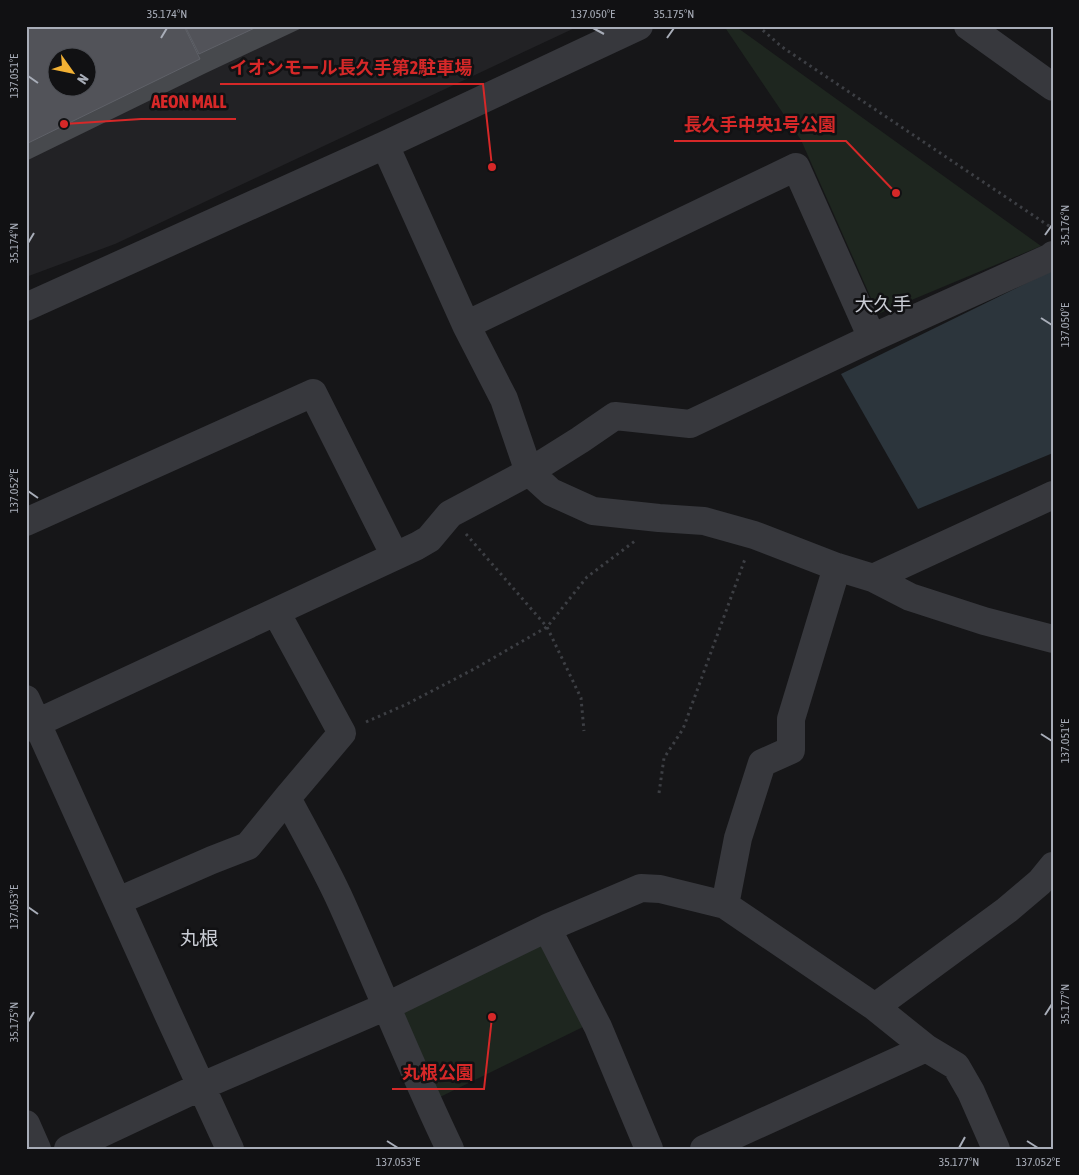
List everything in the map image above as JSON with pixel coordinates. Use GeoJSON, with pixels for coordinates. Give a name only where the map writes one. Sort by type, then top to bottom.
{"type":"FeatureCollection","features":[{"type":"Feature","properties":{"kind":"street"},"geometry":{"type":"LineString","coordinates":[[26,307],[385,145],[639,26]]}},
{"type":"Feature","properties":{"kind":"street"},"geometry":{"type":"LineString","coordinates":[[968,26],[1053,87]]}},
{"type":"Feature","properties":{"kind":"street"},"geometry":{"type":"LineString","coordinates":[[385,145],[466,326],[504,399],[529,472],[551,492],[593,510],[704,521],[754,534],[837,568],[873,578],[910,597],[984,622],[1053,639]]}},
{"type":"Feature","properties":{"kind":"street"},"geometry":{"type":"LineString","coordinates":[[466,326],[796,167],[872,338]]}},
{"type":"Feature","properties":{"kind":"street"},"geometry":{"type":"LineString","coordinates":[[230,1149],[118,902],[30,716],[276,612],[417,546],[428,539],[450,514],[529,472],[615,416],[690,424],[1053,255]]}},
{"type":"Feature","properties":{"kind":"street"},"geometry":{"type":"LineString","coordinates":[[26,522],[313,393],[395,556]]}},
{"type":"Feature","properties":{"kind":"street"},"geometry":{"type":"LineString","coordinates":[[873,578],[1053,495]]}},
{"type":"Feature","properties":{"kind":"street"},"geometry":{"type":"LineString","coordinates":[[726,905],[738,838],[762,763],[791,750],[791,718],[837,568]]}},
{"type":"Feature","properties":{"kind":"street"},"geometry":{"type":"LineString","coordinates":[[118,902],[248,846],[342,733],[276,612]]}},
{"type":"Feature","properties":{"kind":"street"},"geometry":{"type":"LineString","coordinates":[[287,798],[340,900],[450,1149]]}},
{"type":"Feature","properties":{"kind":"street"},"geometry":{"type":"LineString","coordinates":[[875,1007],[1007,910],[1040,882],[1053,866]]}},
{"type":"Feature","properties":{"kind":"street"},"geometry":{"type":"LineString","coordinates":[[68,1149],[202,1086],[387,1006],[547,928],[642,888],[660,889],[726,905],[826,972],[875,1007],[926,1048],[956,1066],[971,1092],[996,1149]]}},
{"type":"Feature","properties":{"kind":"street"},"geometry":{"type":"LineString","coordinates":[[547,928],[598,1027],[649,1149]]}},
{"type":"Feature","properties":{"kind":"street"},"geometry":{"type":"LineString","coordinates":[[704,1149],[926,1048]]}},
{"type":"Feature","properties":{"kind":"street"},"geometry":{"type":"LineString","coordinates":[[26,1124],[37,1149]]}},
{"type":"Feature","properties":{"kind":"path"},"geometry":{"type":"LineString","coordinates":[[758,26],[782,47],[1053,228]]}},
{"type":"Feature","properties":{"kind":"path"},"geometry":{"type":"LineString","coordinates":[[450,514],[547,627],[581,698],[584,731]]}},
{"type":"Feature","properties":{"kind":"path"},"geometry":{"type":"LineString","coordinates":[[342,733],[407,704],[476,668],[547,627],[587,577],[632,544],[659,518]]}},
{"type":"Feature","properties":{"kind":"path"},"geometry":{"type":"LineString","coordinates":[[658,794],[664,758],[683,729],[754,534]]}},
{"type":"Feature","properties":{"kind":"shaded area"},"geometry":{"type":"Polygon","coordinates":[[[26,26],[579,26],[115,244],[26,277],[26,26]]]}},
{"type":"Feature","properties":{"kind":"shaded area"},"geometry":{"type":"Polygon","coordinates":[[[724,26],[735,26],[1041,246],[878,314],[801,140],[724,26]]]}},
{"type":"Feature","properties":{"kind":"shaded area"},"geometry":{"type":"Polygon","coordinates":[[[1053,270],[1053,453],[918,509],[841,374],[1053,270]]]}},
{"type":"Feature","properties":{"kind":"shaded area"},"geometry":{"type":"Polygon","coordinates":[[[547,940],[587,1025],[438,1098],[398,1010],[547,940]]]}},
{"type":"Feature","properties":{"kind":"building"},"geometry":{"type":"Polygon","coordinates":[[[26,26],[184,26],[200,59],[26,144],[26,26]]]}},
{"type":"Feature","properties":{"kind":"building"},"geometry":{"type":"Polygon","coordinates":[[[185,26],[259,26],[199,54],[185,26]]]}},
{"type":"Feature","properties":{"kind":"place","name":"AEON MALL"},"geometry":{"type":"Point","coordinates":[64,124]}},
{"type":"Feature","properties":{"kind":"place","name":"イオンモール長久手第2駐車場"},"geometry":{"type":"Point","coordinates":[492,167]}},
{"type":"Feature","properties":{"kind":"place","name":"長久手中央1号公園"},"geometry":{"type":"Point","coordinates":[896,193]}},
{"type":"Feature","properties":{"kind":"place","name":"丸根公園"},"geometry":{"type":"Point","coordinates":[492,1017]}},
{"type":"Feature","properties":{"kind":"district","name":"大久手"},"geometry":{"type":"Point","coordinates":[883,304]}},
{"type":"Feature","properties":{"kind":"district","name":"丸根"},"geometry":{"type":"Point","coordinates":[199,938]}}]}
